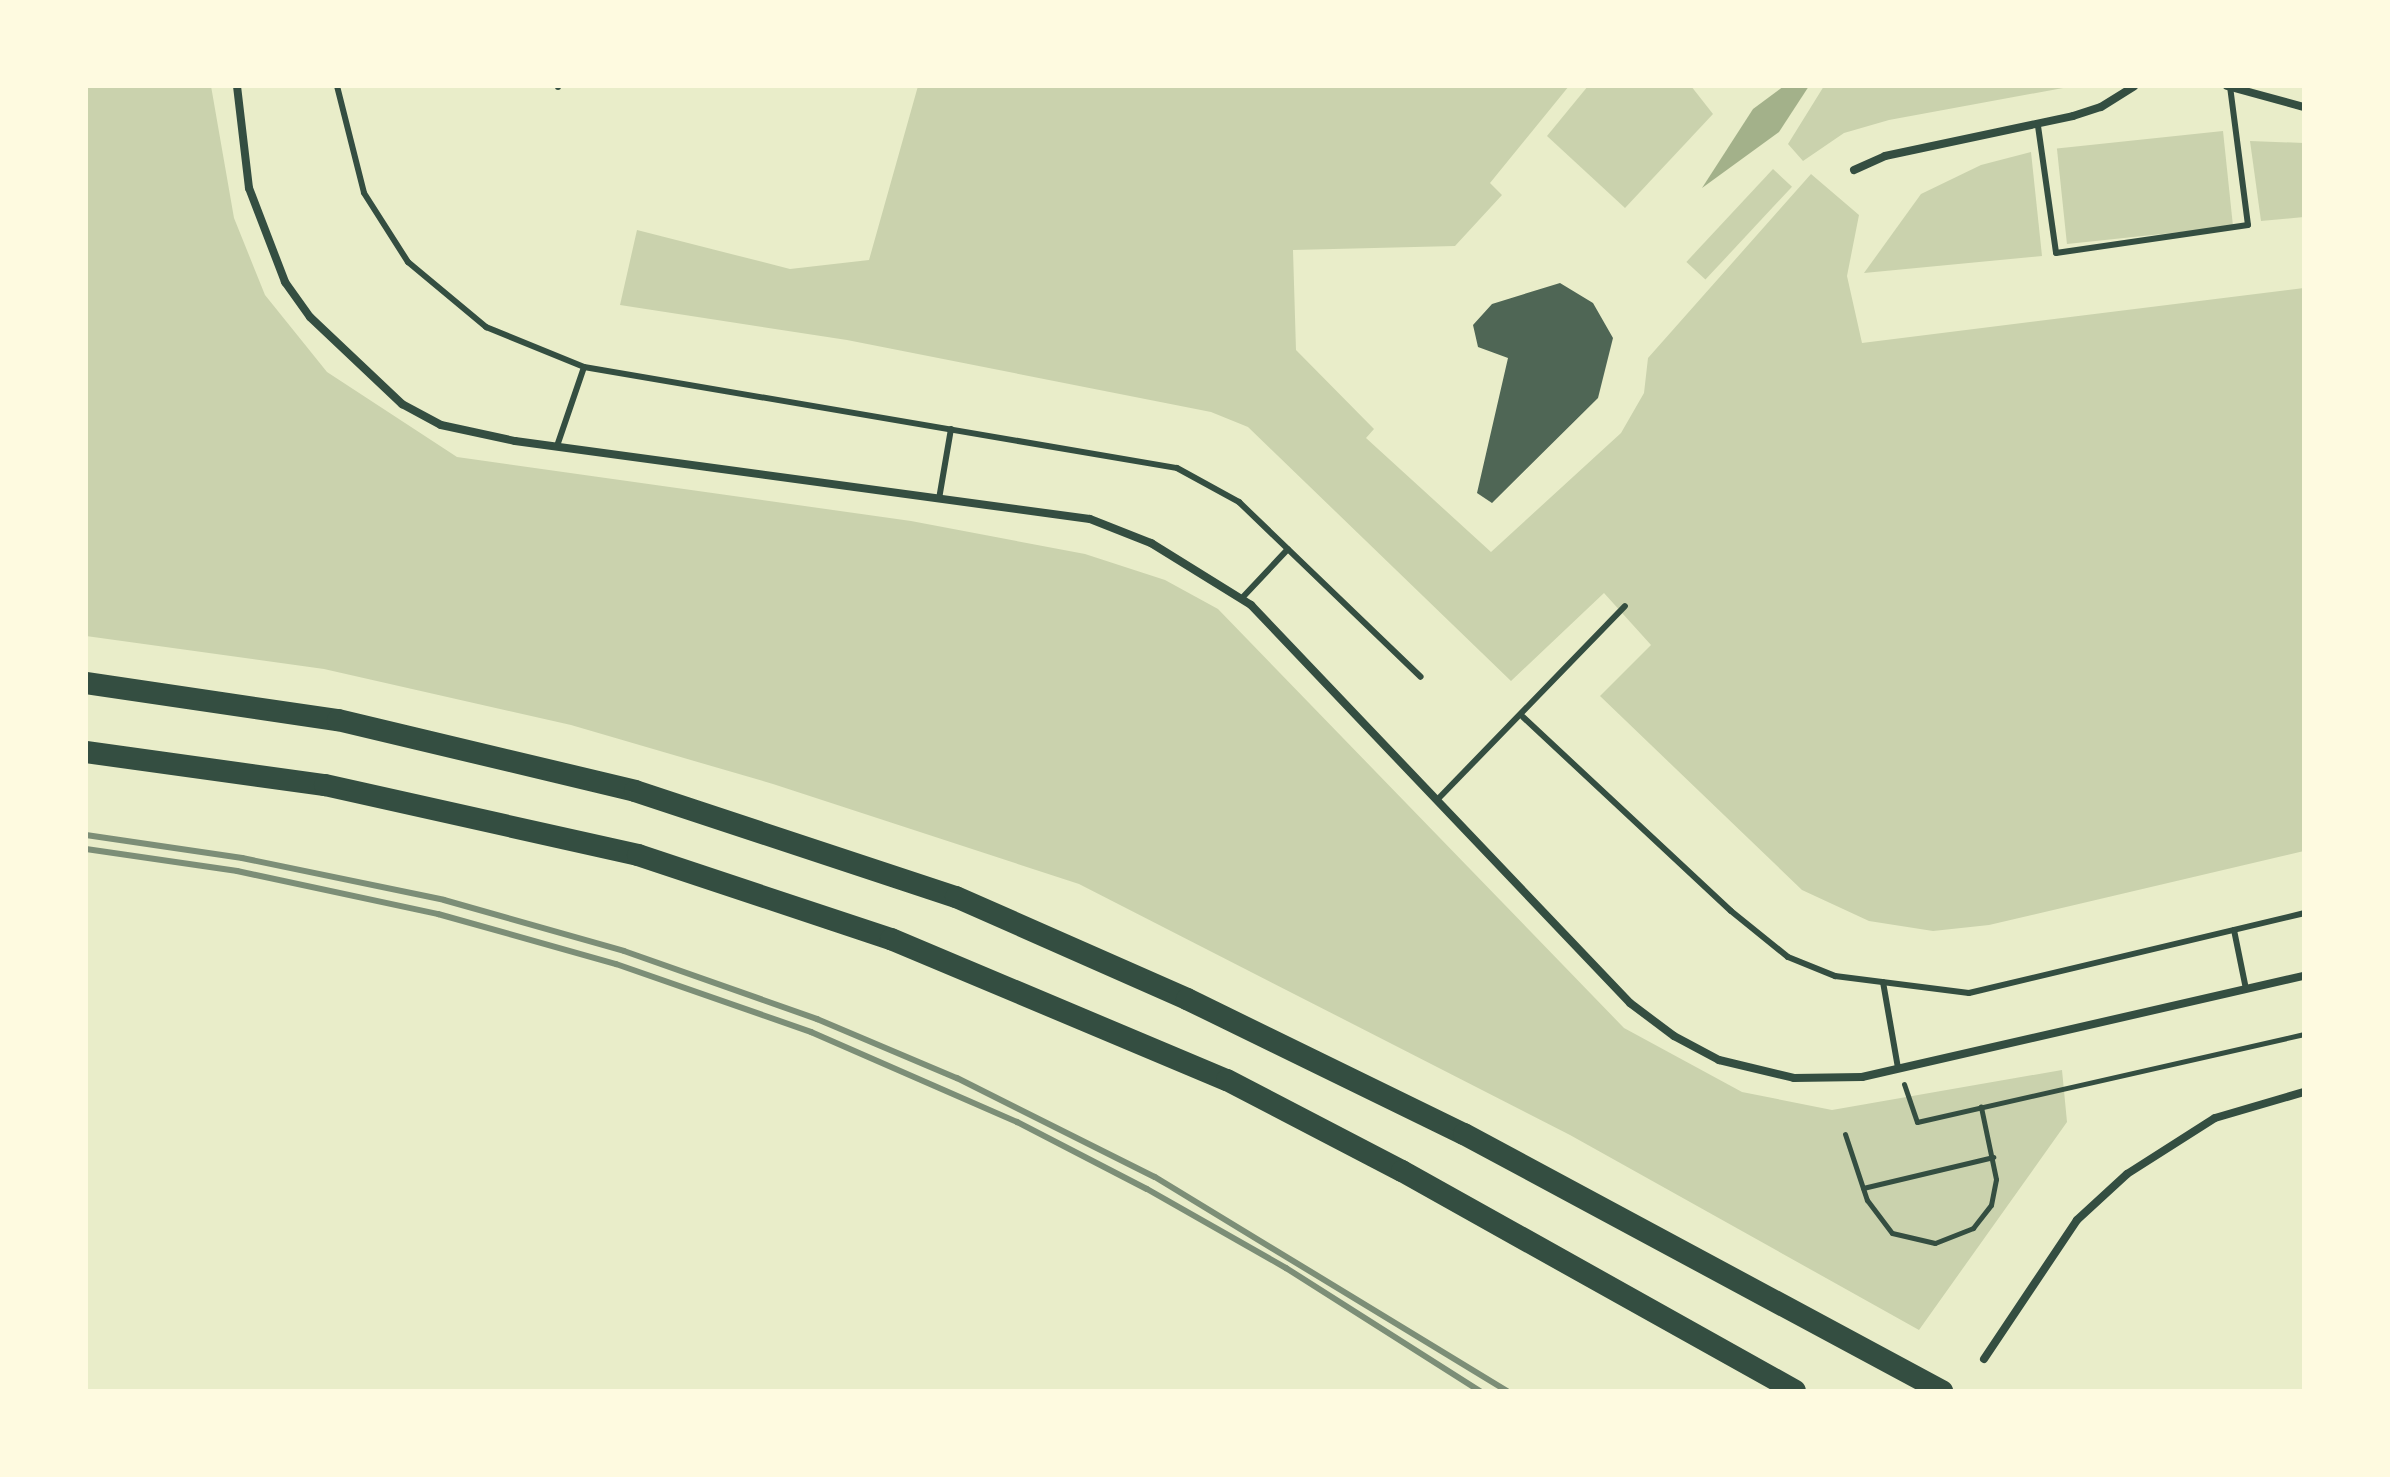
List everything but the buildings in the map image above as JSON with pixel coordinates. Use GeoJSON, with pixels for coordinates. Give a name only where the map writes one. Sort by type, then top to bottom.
{"type":"FeatureCollection","features":[{"type":"Feature","properties":{"kind":"highway"},"geometry":{"type":"LineString","coordinates":[[86,683],[338,720],[635,791],[956,897],[1187,999],[1464,1134],[1942,1391]]}},
{"type":"Feature","properties":{"kind":"highway"},"geometry":{"type":"LineString","coordinates":[[86,752],[325,785],[638,855],[891,939],[1227,1080],[1402,1171],[1795,1391]]}},
{"type":"Feature","properties":{"kind":"highway"},"geometry":{"type":"LineString","coordinates":[[1750,1367],[1781,1391]]}},
{"type":"Feature","properties":{"kind":"street"},"geometry":{"type":"LineString","coordinates":[[237,86],[249,188],[267,246],[310,317],[391,397],[441,425],[557,446],[1090,519],[1151,543],[1242,598],[1630,1003],[1674,1036],[1719,1060],[1794,1078],[1841,1079],[2304,976]]}},
{"type":"Feature","properties":{"kind":"street"},"geometry":{"type":"LineString","coordinates":[[1854,170],[1885,156],[2038,126],[2101,107],[2134,86]]}},
{"type":"Feature","properties":{"kind":"street"},"geometry":{"type":"LineString","coordinates":[[2228,87],[2304,107]]}},
{"type":"Feature","properties":{"kind":"street"},"geometry":{"type":"LineString","coordinates":[[1984,1359],[2077,1220],[2127,1174],[2215,1118],[2304,1092]]}},
{"type":"Feature","properties":{"kind":"lane"},"geometry":{"type":"LineString","coordinates":[[337,86],[364,193],[408,262],[486,327],[584,367],[1177,468],[1239,502],[1421,677]]}},
{"type":"Feature","properties":{"kind":"lane"},"geometry":{"type":"LineString","coordinates":[[2038,126],[2056,253],[2248,225],[2228,87]]}},
{"type":"Feature","properties":{"kind":"lane"},"geometry":{"type":"LineString","coordinates":[[557,446],[584,367]]}},
{"type":"Feature","properties":{"kind":"lane"},"geometry":{"type":"LineString","coordinates":[[939,499],[951,429]]}},
{"type":"Feature","properties":{"kind":"lane"},"geometry":{"type":"LineString","coordinates":[[1242,598],[1288,549]]}},
{"type":"Feature","properties":{"kind":"lane"},"geometry":{"type":"LineString","coordinates":[[1437,800],[1523,717],[1625,606]]}},
{"type":"Feature","properties":{"kind":"lane"},"geometry":{"type":"LineString","coordinates":[[1523,717],[1731,911],[1788,957],[1835,976],[1969,993],[2304,913]]}},
{"type":"Feature","properties":{"kind":"lane"},"geometry":{"type":"LineString","coordinates":[[2234,930],[2246,989]]}},
{"type":"Feature","properties":{"kind":"lane"},"geometry":{"type":"LineString","coordinates":[[1883,982],[1898,1068]]}},
{"type":"Feature","properties":{"kind":"path"},"geometry":{"type":"LineString","coordinates":[[1898,1068],[1917,1122],[2304,1034]]}},
{"type":"Feature","properties":{"kind":"path"},"geometry":{"type":"LineString","coordinates":[[1845,1134],[1863,1188],[1892,1233],[1909,1240],[1946,1240],[1973,1228],[1991,1205],[1996,1179],[1981,1107]]}},
{"type":"Feature","properties":{"kind":"path"},"geometry":{"type":"LineString","coordinates":[[1863,1188],[1993,1157]]}},
{"type":"Feature","properties":{"kind":"shaded area"},"geometry":{"type":"Polygon","coordinates":[[[86,86],[211,86],[234,218],[265,295],[327,372],[457,457],[911,521],[1085,554],[1165,580],[1218,609],[1624,1028],[1742,1092],[1832,1110],[2062,1070],[2067,1122],[1919,1330],[1570,1135],[1079,884],[773,784],[571,725],[324,669],[86,636],[86,86]]]}},
{"type":"Feature","properties":{"kind":"shaded area"},"geometry":{"type":"Polygon","coordinates":[[[918,86],[1569,86],[1490,183],[1502,195],[1455,246],[1293,250],[1296,350],[1374,429],[1366,438],[1491,552],[1621,433],[1644,393],[1648,358],[1811,174],[1859,215],[1847,276],[1862,343],[2304,288],[2304,851],[1989,925],[1933,931],[1869,921],[1802,890],[1600,696],[1651,645],[1604,593],[1511,681],[1248,427],[1211,412],[847,340],[620,305],[637,230],[790,269],[869,260],[918,86]]]}},
{"type":"Feature","properties":{"kind":"shaded area"},"geometry":{"type":"Polygon","coordinates":[[[1588,86],[1691,86],[1713,114],[1625,208],[1547,136],[1588,86]]]}},
{"type":"Feature","properties":{"kind":"shaded area"},"geometry":{"type":"Polygon","coordinates":[[[1784,86],[1809,86],[1779,132],[1702,188],[1753,109],[1784,86]]]}},
{"type":"Feature","properties":{"kind":"shaded area"},"geometry":{"type":"Polygon","coordinates":[[[1824,86],[2074,86],[1889,120],[1844,133],[1803,161],[1788,144],[1824,86]]]}},
{"type":"Feature","properties":{"kind":"shaded area"},"geometry":{"type":"Polygon","coordinates":[[[2223,131],[2233,226],[2067,244],[2057,148],[2223,131]]]}},
{"type":"Feature","properties":{"kind":"shaded area"},"geometry":{"type":"Polygon","coordinates":[[[2250,141],[2304,143],[2304,217],[2261,221],[2250,141]]]}},
{"type":"Feature","properties":{"kind":"shaded area"},"geometry":{"type":"Polygon","coordinates":[[[2031,152],[2042,256],[1864,273],[1921,194],[1981,165],[2031,152]]]}},
{"type":"Feature","properties":{"kind":"shaded area"},"geometry":{"type":"Polygon","coordinates":[[[1773,169],[1792,187],[1705,280],[1686,262],[1773,169]]]}},
{"type":"Feature","properties":{"kind":"railway"},"geometry":{"type":"LineString","coordinates":[[86,835],[242,858],[444,900],[624,951],[817,1019],[957,1078],[1155,1177],[1507,1391]]}},
{"type":"Feature","properties":{"kind":"railway"},"geometry":{"type":"LineString","coordinates":[[86,849],[237,871],[438,914],[616,964],[811,1032],[1017,1122],[1147,1189],[1286,1268],[1480,1391]]}}]}
